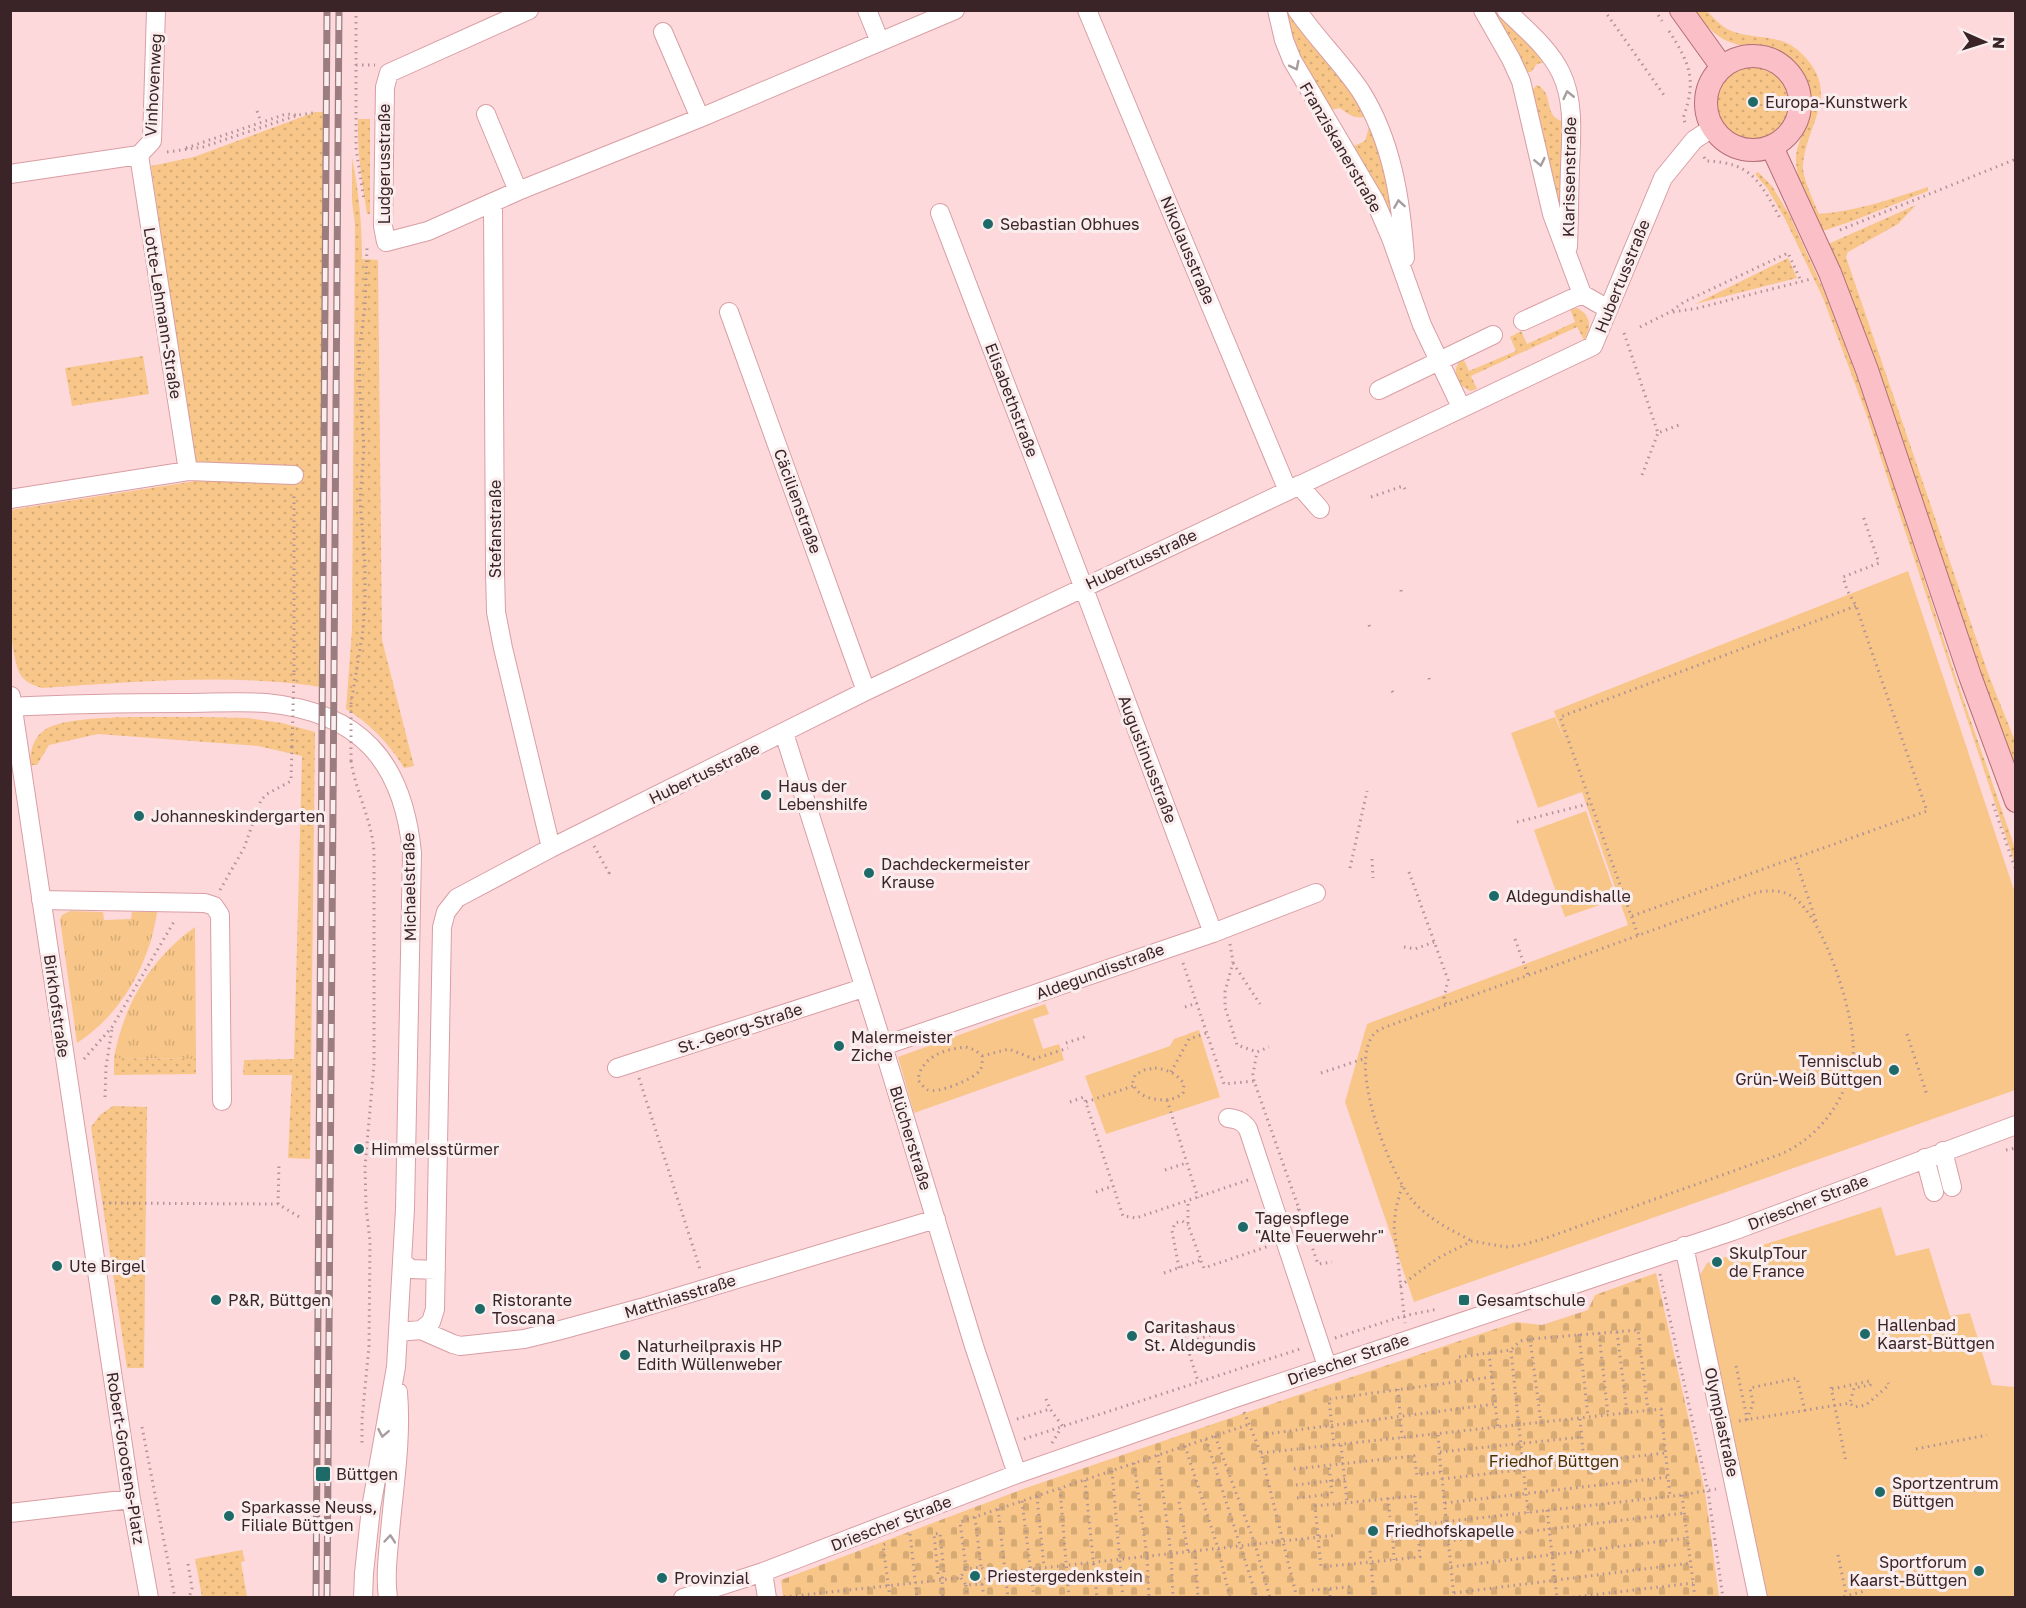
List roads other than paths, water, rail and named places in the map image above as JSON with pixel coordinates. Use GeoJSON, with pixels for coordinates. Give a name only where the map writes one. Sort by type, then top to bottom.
{"type":"FeatureCollection","features":[{"type":"Feature","properties":{"kind":"main road"},"geometry":{"type":"LineString","coordinates":[[1681,10],[1722,67]]}},
{"type":"Feature","properties":{"kind":"main road"},"geometry":{"type":"LineString","coordinates":[[1752,56],[1768,58],[1782,66],[1793,78],[1799,93],[1800,109],[1795,125],[1785,138],[1772,147],[1759,151],[1739,148],[1721,139],[1703,134],[1707,116],[1705,103],[1707,90],[1722,67],[1736,59],[1752,56]]}},
{"type":"Feature","properties":{"kind":"main road"},"geometry":{"type":"LineString","coordinates":[[1772,147],[1830,273],[1867,370],[1966,664],[2016,801]]}},
{"type":"Feature","properties":{"kind":"street","name":"Vinhovenweg"},"geometry":{"type":"LineString","coordinates":[[139,155],[152,141],[156,10]]}},
{"type":"Feature","properties":{"kind":"street","name":"Ludgerusstraße"},"geometry":{"type":"LineString","coordinates":[[529,10],[392,70],[387,76],[383,226],[386,242],[428,231],[518,191],[700,118],[955,10]]}},
{"type":"Feature","properties":{"kind":"street"},"geometry":{"type":"LineString","coordinates":[[867,10],[880,42]]}},
{"type":"Feature","properties":{"kind":"street","name":"Nikolausstraße"},"geometry":{"type":"LineString","coordinates":[[1087,10],[1294,488],[1320,509]]}},
{"type":"Feature","properties":{"kind":"street","name":"Franziskanerstraße"},"geometry":{"type":"LineString","coordinates":[[1276,10],[1292,60],[1375,201],[1422,325],[1461,407]]}},
{"type":"Feature","properties":{"kind":"street","name":"Franziskanerstraße"},"geometry":{"type":"LineString","coordinates":[[1297,10],[1353,80],[1381,130],[1398,195],[1407,284]]}},
{"type":"Feature","properties":{"kind":"street","name":"Klarissenstraße"},"geometry":{"type":"LineString","coordinates":[[1483,10],[1521,81],[1552,214],[1582,294]]}},
{"type":"Feature","properties":{"kind":"street","name":"Klarissenstraße"},"geometry":{"type":"LineString","coordinates":[[1506,10],[1553,60],[1561,72],[1569,99],[1571,129],[1568,258]]}},
{"type":"Feature","properties":{"kind":"street"},"geometry":{"type":"LineString","coordinates":[[663,32],[700,118]]}},
{"type":"Feature","properties":{"kind":"street"},"geometry":{"type":"LineString","coordinates":[[486,114],[518,191]]}},
{"type":"Feature","properties":{"kind":"street","name":"Hubertusstraße"},"geometry":{"type":"LineString","coordinates":[[466,892],[866,690],[1593,346],[1662,178],[1703,134]]}},
{"type":"Feature","properties":{"kind":"street"},"geometry":{"type":"LineString","coordinates":[[10,174],[139,155]]}},
{"type":"Feature","properties":{"kind":"street","name":"Lotte-Lehmann-Straße"},"geometry":{"type":"LineString","coordinates":[[139,155],[188,471]]}},
{"type":"Feature","properties":{"kind":"street","name":"Stefanstraße"},"geometry":{"type":"LineString","coordinates":[[493,203],[496,612],[551,848]]}},
{"type":"Feature","properties":{"kind":"street","name":"Elisabethstraße"},"geometry":{"type":"LineString","coordinates":[[940,213],[1083,586]]}},
{"type":"Feature","properties":{"kind":"street"},"geometry":{"type":"LineString","coordinates":[[1582,294],[1608,309]]}},
{"type":"Feature","properties":{"kind":"street","name":"Hubertusstraße"},"geometry":{"type":"LineString","coordinates":[[1523,321],[1582,294]]}},
{"type":"Feature","properties":{"kind":"street","name":"Cäcilienstraße"},"geometry":{"type":"LineString","coordinates":[[729,312],[866,690]]}},
{"type":"Feature","properties":{"kind":"street"},"geometry":{"type":"LineString","coordinates":[[1379,390],[1493,335]]}},
{"type":"Feature","properties":{"kind":"street"},"geometry":{"type":"LineString","coordinates":[[10,499],[188,471],[294,475]]}},
{"type":"Feature","properties":{"kind":"street","name":"Augustinusstraße"},"geometry":{"type":"LineString","coordinates":[[1083,586],[1219,930]]}},
{"type":"Feature","properties":{"kind":"street","name":"Birkhofstraße"},"geometry":{"type":"LineString","coordinates":[[11,702],[104,1319]]}},
{"type":"Feature","properties":{"kind":"street","name":"Michaelstraße"},"geometry":{"type":"LineString","coordinates":[[11,702],[266,703],[302,709],[332,718],[364,740],[389,771],[402,801],[410,832],[412,853],[402,1262],[396,1367],[371,1508],[363,1598]]}},
{"type":"Feature","properties":{"kind":"street","name":"Blücherstraße"},"geometry":{"type":"LineString","coordinates":[[784,733],[883,1046],[974,1346],[1017,1474]]}},
{"type":"Feature","properties":{"kind":"street","name":"Michaelstraße"},"geometry":{"type":"LineString","coordinates":[[422,1330],[431,1322],[435,1309],[442,927],[450,905],[466,892]]}},
{"type":"Feature","properties":{"kind":"street","name":"Aldegundisstraße"},"geometry":{"type":"LineString","coordinates":[[883,1046],[1048,991],[1316,893]]}},
{"type":"Feature","properties":{"kind":"street"},"geometry":{"type":"LineString","coordinates":[[41,900],[205,903],[214,906],[220,915],[222,1101]]}},
{"type":"Feature","properties":{"kind":"street","name":"St.-Georg-Straße"},"geometry":{"type":"LineString","coordinates":[[626,1065],[863,988]]}},
{"type":"Feature","properties":{"kind":"street"},"geometry":{"type":"LineString","coordinates":[[1228,1118],[1237,1119],[1248,1129],[1327,1366]]}},
{"type":"Feature","properties":{"kind":"street","name":"Driescher Straße"},"geometry":{"type":"LineString","coordinates":[[683,1598],[763,1572],[1017,1474],[1409,1338],[1733,1231],[2016,1125]]}},
{"type":"Feature","properties":{"kind":"street"},"geometry":{"type":"LineString","coordinates":[[1943,1151],[1952,1187]]}},
{"type":"Feature","properties":{"kind":"street"},"geometry":{"type":"LineString","coordinates":[[1925,1158],[1934,1192]]}},
{"type":"Feature","properties":{"kind":"street","name":"Matthiasstraße"},"geometry":{"type":"LineString","coordinates":[[422,1330],[460,1346],[517,1340],[631,1311],[936,1219]]}},
{"type":"Feature","properties":{"kind":"street","name":"Olympiastraße"},"geometry":{"type":"LineString","coordinates":[[1684,1246],[1758,1598]]}},
{"type":"Feature","properties":{"kind":"street"},"geometry":{"type":"LineString","coordinates":[[402,1262],[411,1269],[436,1270]]}},
{"type":"Feature","properties":{"kind":"street","name":"Robert-Grootens-Platz"},"geometry":{"type":"LineString","coordinates":[[104,1319],[131,1500],[149,1598]]}},
{"type":"Feature","properties":{"kind":"street"},"geometry":{"type":"LineString","coordinates":[[398,1332],[422,1330]]}},
{"type":"Feature","properties":{"kind":"street","name":"Michaelstraße"},"geometry":{"type":"LineString","coordinates":[[388,1598],[388,1554],[399,1436],[396,1367]]}},
{"type":"Feature","properties":{"kind":"street"},"geometry":{"type":"LineString","coordinates":[[10,1513],[131,1500]]}},
{"type":"Feature","properties":{"kind":"street"},"geometry":{"type":"LineString","coordinates":[[763,1572],[767,1598]]}},
{"type":"Feature","properties":{"kind":"railway"},"geometry":{"type":"LineString","coordinates":[[316,1598],[327,10]]}},
{"type":"Feature","properties":{"kind":"railway"},"geometry":{"type":"LineString","coordinates":[[327,1598],[339,10]]}},
{"type":"Feature","properties":{"kind":"place","name":"Europa-Kunstwerk"},"geometry":{"type":"Point","coordinates":[1753,102]}},
{"type":"Feature","properties":{"kind":"place","name":"Sebastian Obhues"},"geometry":{"type":"Point","coordinates":[988,224]}},
{"type":"Feature","properties":{"kind":"place","name":"Haus der Lebenshilfe"},"geometry":{"type":"Point","coordinates":[766,795]}},
{"type":"Feature","properties":{"kind":"place","name":"Johanneskindergarten"},"geometry":{"type":"Point","coordinates":[139,816]}},
{"type":"Feature","properties":{"kind":"place","name":"Dachdeckermeister Krause"},"geometry":{"type":"Point","coordinates":[869,873]}},
{"type":"Feature","properties":{"kind":"place","name":"Aldegundishalle"},"geometry":{"type":"Point","coordinates":[1494,896]}},
{"type":"Feature","properties":{"kind":"place","name":"Malermeister Ziche"},"geometry":{"type":"Point","coordinates":[839,1046]}},
{"type":"Feature","properties":{"kind":"place","name":"Tennisclub Grün-Weiß Büttgen"},"geometry":{"type":"Point","coordinates":[1894,1070]}},
{"type":"Feature","properties":{"kind":"place","name":"Himmelsstürmer"},"geometry":{"type":"Point","coordinates":[359,1149]}},
{"type":"Feature","properties":{"kind":"place","name":"Tagespflege \"Alte Feuerwehr\""},"geometry":{"type":"Point","coordinates":[1243,1227]}},
{"type":"Feature","properties":{"kind":"place","name":"SkulpTour de France"},"geometry":{"type":"Point","coordinates":[1717,1262]}},
{"type":"Feature","properties":{"kind":"place","name":"Ute Birgel"},"geometry":{"type":"Point","coordinates":[57,1266]}},
{"type":"Feature","properties":{"kind":"place","name":"P&R, Büttgen"},"geometry":{"type":"Point","coordinates":[216,1300]}},
{"type":"Feature","properties":{"kind":"place","name":"Gesamtschule"},"geometry":{"type":"Point","coordinates":[1464,1300]}},
{"type":"Feature","properties":{"kind":"place","name":"Ristorante Toscana"},"geometry":{"type":"Point","coordinates":[480,1309]}},
{"type":"Feature","properties":{"kind":"place","name":"Hallenbad Kaarst-Büttgen"},"geometry":{"type":"Point","coordinates":[1865,1334]}},
{"type":"Feature","properties":{"kind":"place","name":"Caritashaus St. Aldegundis"},"geometry":{"type":"Point","coordinates":[1132,1336]}},
{"type":"Feature","properties":{"kind":"place","name":"Naturheilpraxis HP Edith Wüllenweber"},"geometry":{"type":"Point","coordinates":[625,1355]}},
{"type":"Feature","properties":{"kind":"place","name":"Büttgen"},"geometry":{"type":"Point","coordinates":[323,1474]}},
{"type":"Feature","properties":{"kind":"place","name":"Sportzentrum Büttgen"},"geometry":{"type":"Point","coordinates":[1880,1492]}},
{"type":"Feature","properties":{"kind":"place","name":"Sparkasse Neuss, Filiale Büttgen"},"geometry":{"type":"Point","coordinates":[229,1516]}},
{"type":"Feature","properties":{"kind":"place","name":"Friedhofskapelle"},"geometry":{"type":"Point","coordinates":[1373,1531]}},
{"type":"Feature","properties":{"kind":"place","name":"Sportforum Kaarst-Büttgen"},"geometry":{"type":"Point","coordinates":[1979,1571]}},
{"type":"Feature","properties":{"kind":"place","name":"Priestergedenkstein"},"geometry":{"type":"Point","coordinates":[975,1576]}},
{"type":"Feature","properties":{"kind":"place","name":"Provinzial"},"geometry":{"type":"Point","coordinates":[662,1578]}},
{"type":"Feature","properties":{"kind":"park label","name":"Friedhof Büttgen"},"geometry":{"type":"Point","coordinates":[1554,1461]}}]}
